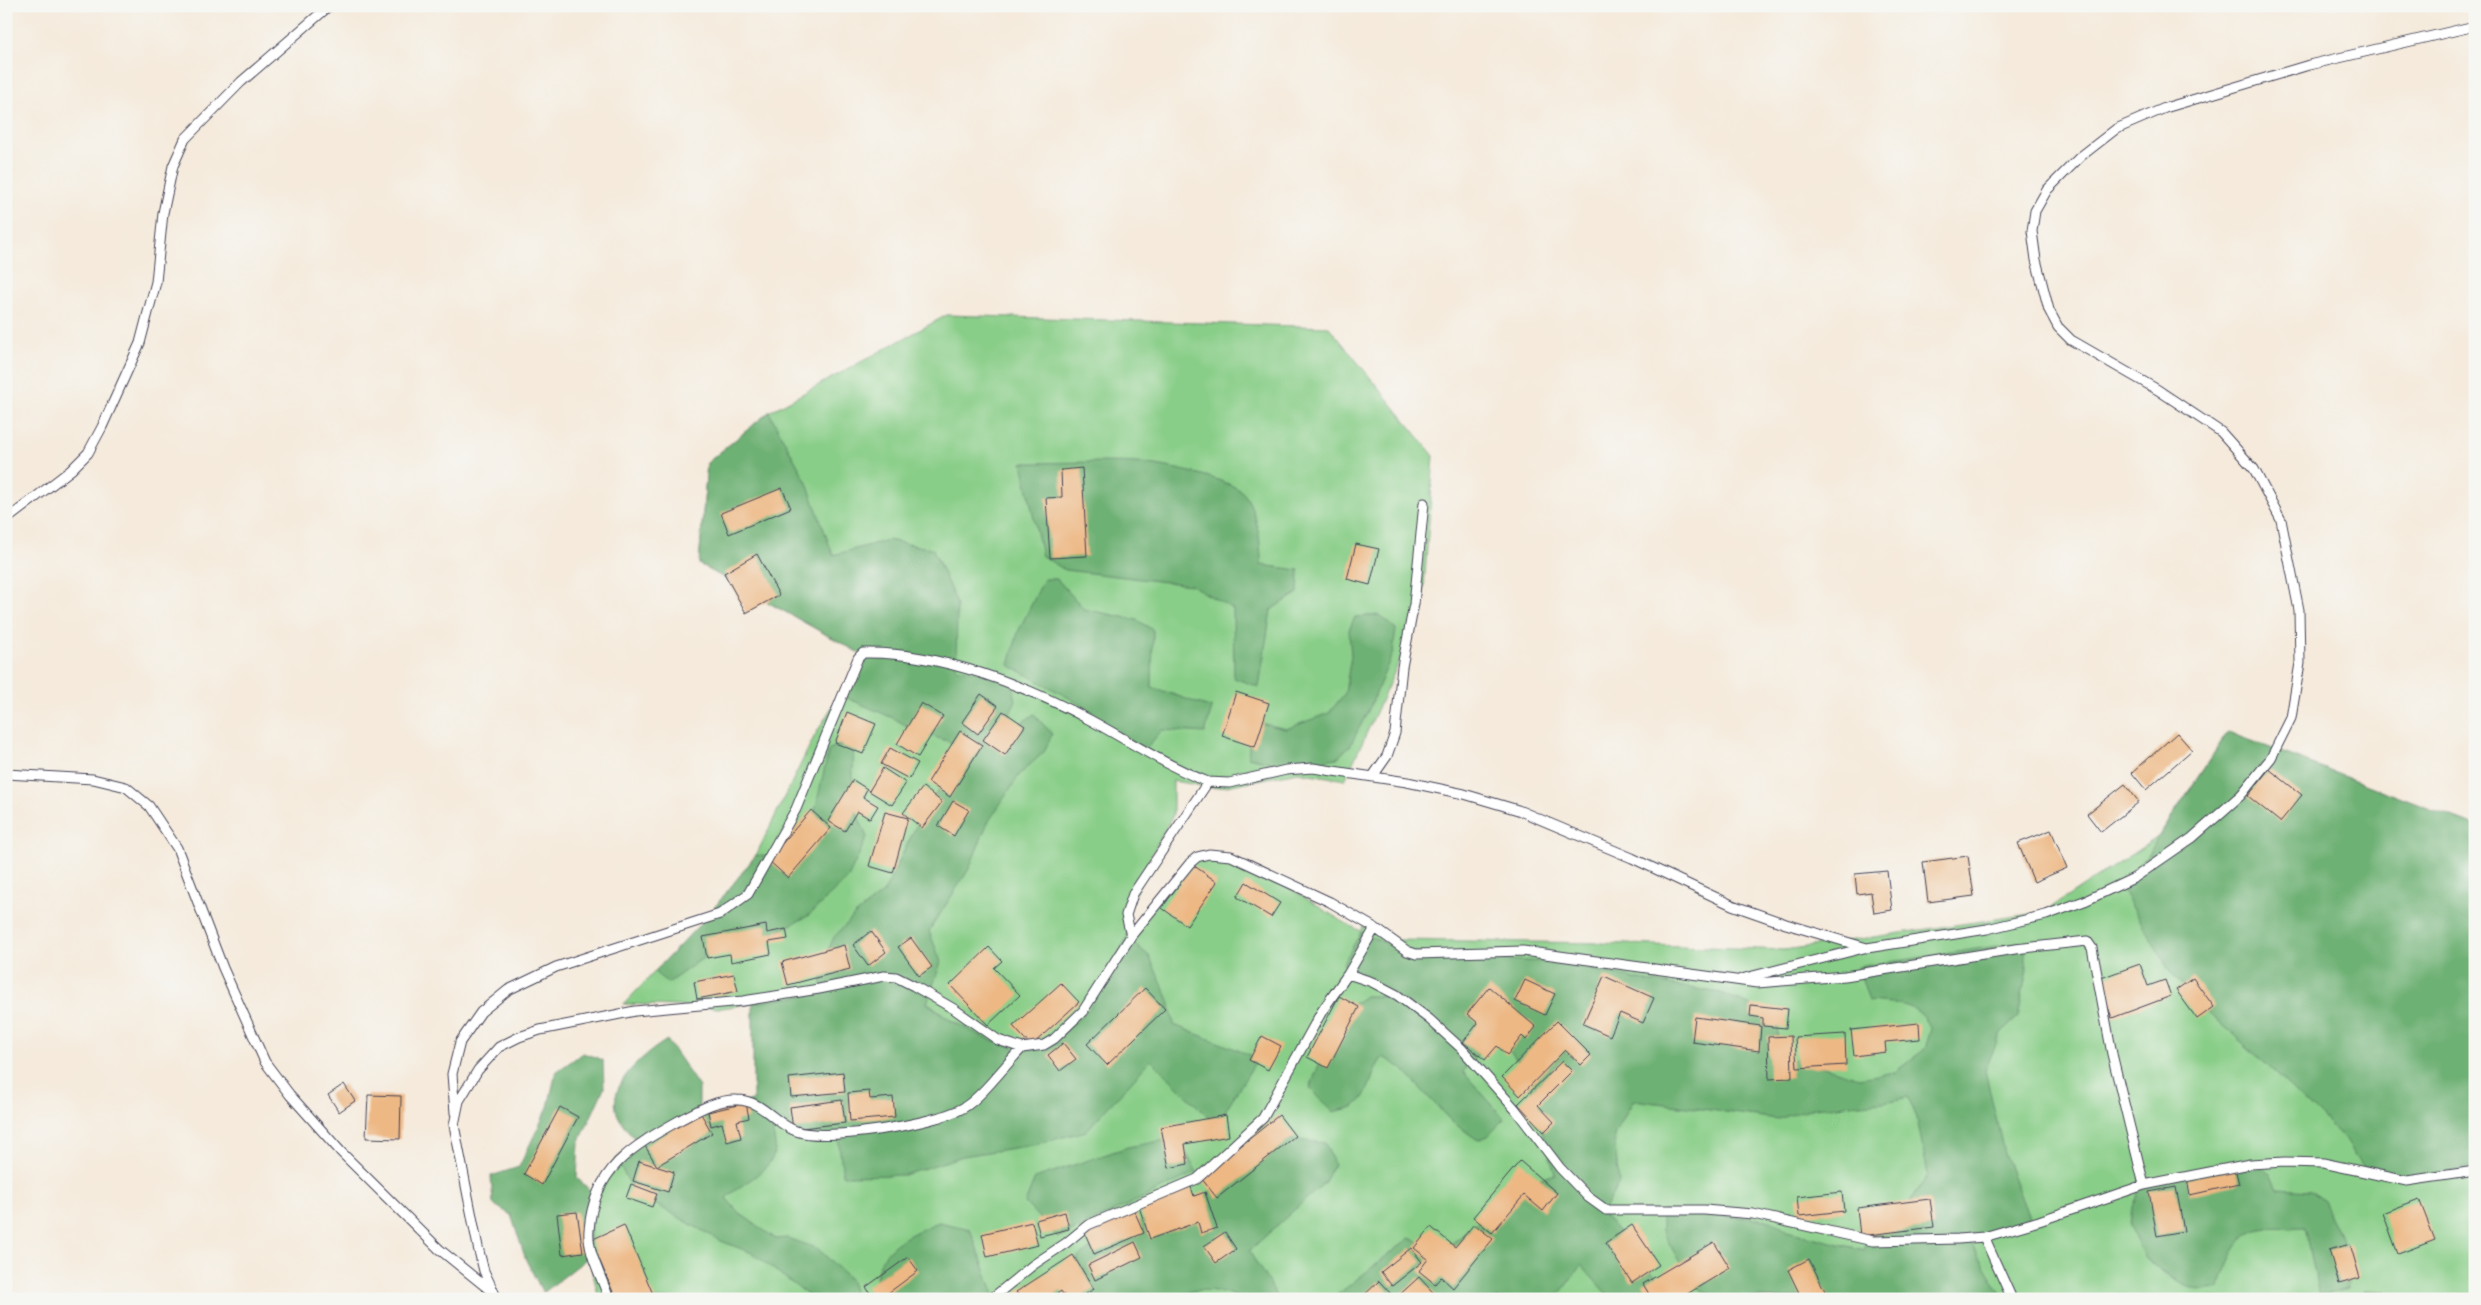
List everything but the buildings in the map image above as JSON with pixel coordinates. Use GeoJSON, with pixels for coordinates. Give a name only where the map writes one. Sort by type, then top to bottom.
{"type":"FeatureCollection","features":[{"type":"Feature","properties":{"kind":"lane"},"geometry":{"type":"LineString","coordinates":[[6,520],[71,470],[88,452],[102,427],[140,343],[156,282],[163,213],[172,166],[185,139],[241,82],[329,6]]}},
{"type":"Feature","properties":{"kind":"lane"},"geometry":{"type":"LineString","coordinates":[[1736,980],[1867,948],[1988,929],[2046,914],[2087,900],[2134,878],[2192,838],[2241,795],[2271,758],[2291,718],[2300,663],[2299,610],[2280,520],[2254,469],[2221,432],[2158,390],[2071,340],[2058,328],[2049,310],[2036,260],[2032,231],[2035,210],[2047,190],[2080,157],[2116,129],[2164,108],[2309,65],[2475,26]]}},
{"type":"Feature","properties":{"kind":"lane"},"geometry":{"type":"LineString","coordinates":[[1372,776],[1387,756],[1395,733],[1402,667],[1414,604],[1424,503]]}},
{"type":"Feature","properties":{"kind":"lane"},"geometry":{"type":"LineString","coordinates":[[495,1296],[484,1271],[478,1247],[454,1125],[452,1074],[460,1042],[481,1012],[508,990],[556,967],[720,914],[748,894],[796,809],[861,654],[925,660],[1011,684],[1088,719],[1208,782],[1229,783],[1300,769],[1326,769],[1464,794],[1518,810],[1632,858],[1732,905],[1786,924],[1867,948]]}},
{"type":"Feature","properties":{"kind":"lane"},"geometry":{"type":"LineString","coordinates":[[6,774],[93,779],[126,787],[149,806],[177,848],[223,968],[265,1062],[290,1095],[341,1152],[439,1249],[495,1296]]}},
{"type":"Feature","properties":{"kind":"lane"},"geometry":{"type":"LineString","coordinates":[[1131,936],[1126,915],[1133,894],[1208,782]]}},
{"type":"Feature","properties":{"kind":"lane"},"geometry":{"type":"LineString","coordinates":[[455,1113],[465,1089],[493,1053],[506,1043],[540,1030],[635,1011],[743,1001],[819,990],[884,976],[896,977],[914,986],[954,1009],[998,1040],[1022,1048],[1048,1043],[1083,1010],[1131,936],[1190,863],[1197,857],[1209,854],[1231,856],[1330,902],[1374,928],[1407,951],[1416,954],[1523,951],[1757,983],[1845,976],[2014,949],[2083,940],[2089,942],[2092,948],[2112,1054],[2144,1185]]}},
{"type":"Feature","properties":{"kind":"lane"},"geometry":{"type":"LineString","coordinates":[[991,1299],[1032,1265],[1066,1243],[1088,1225],[1191,1182],[1230,1150],[1263,1118],[1322,1011],[1348,974],[1374,928]]}},
{"type":"Feature","properties":{"kind":"lane"},"geometry":{"type":"LineString","coordinates":[[1348,974],[1372,982],[1397,995],[1429,1018],[1461,1048],[1515,1109],[1560,1168],[1588,1197],[1606,1210],[1704,1210],[1753,1214],[1872,1242],[1984,1237],[2084,1207],[2144,1185],[2250,1164],[2285,1162],[2323,1163],[2407,1181],[2475,1170]]}},
{"type":"Feature","properties":{"kind":"lane"},"geometry":{"type":"LineString","coordinates":[[609,1299],[588,1241],[589,1229],[598,1193],[608,1173],[622,1156],[637,1145],[708,1106],[724,1101],[738,1100],[754,1104],[798,1132],[848,1133],[900,1126],[963,1108],[1022,1048]]}},
{"type":"Feature","properties":{"kind":"lane"},"geometry":{"type":"LineString","coordinates":[[1984,1237],[2012,1299]]}},
{"type":"Feature","properties":{"kind":"green space"},"geometry":{"type":"Polygon","coordinates":[[[947,315],[1329,327],[1434,456],[1422,612],[1345,780],[1298,772],[1216,788],[1173,781],[1173,815],[1145,867],[1127,916],[1127,936],[1189,862],[1210,858],[1232,861],[1254,869],[1361,931],[1365,921],[1398,940],[1600,943],[1785,950],[2044,912],[2158,837],[2228,732],[2475,826],[2475,1299],[599,1299],[589,1257],[592,1192],[616,1159],[753,1101],[1019,1050],[981,1036],[952,1021],[927,1002],[753,1003],[722,1008],[624,1004],[707,917],[756,855],[814,737],[863,655],[699,564],[707,463],[769,412],[947,315]]]}},
{"type":"Feature","properties":{"kind":"green space"},"geometry":{"type":"Polygon","coordinates":[[[769,412],[807,483],[833,555],[888,540],[933,549],[957,605],[956,668],[1011,679],[1016,700],[999,739],[1034,714],[1052,734],[1044,752],[1020,774],[987,824],[969,869],[929,931],[941,962],[927,1003],[952,1021],[981,1036],[1020,1050],[1049,1046],[1090,1008],[1127,937],[1149,956],[1169,1000],[1174,1025],[1258,1058],[1216,1125],[1151,1060],[1086,1131],[1033,1145],[963,1156],[904,1175],[843,1176],[838,1136],[797,1136],[770,1119],[775,1147],[773,1158],[755,1177],[726,1198],[739,1213],[776,1239],[787,1238],[817,1248],[850,1279],[857,1299],[813,1299],[752,1253],[721,1241],[635,1193],[616,1159],[637,1142],[617,1113],[616,1099],[618,1088],[631,1069],[640,1060],[667,1040],[699,1087],[699,1108],[753,1101],[753,1003],[822,993],[822,964],[834,937],[856,914],[884,892],[921,816],[967,747],[918,732],[893,718],[840,695],[863,655],[699,564],[707,463],[769,412]]]}},
{"type":"Feature","properties":{"kind":"green space"},"geometry":{"type":"Polygon","coordinates":[[[1108,462],[1147,464],[1177,469],[1211,478],[1238,489],[1245,495],[1256,520],[1261,565],[1299,570],[1298,593],[1271,610],[1259,687],[1234,678],[1233,609],[1191,585],[1065,570],[1042,556],[1022,463],[1108,462]]]}},
{"type":"Feature","properties":{"kind":"green space"},"geometry":{"type":"Polygon","coordinates":[[[1044,579],[1057,579],[1084,609],[1137,620],[1153,630],[1152,687],[1212,708],[1205,733],[1162,730],[1144,751],[1080,704],[1009,665],[1018,632],[1044,579]]]}},
{"type":"Feature","properties":{"kind":"green space"},"geometry":{"type":"Polygon","coordinates":[[[1380,615],[1396,629],[1393,652],[1370,707],[1350,746],[1337,758],[1295,765],[1273,763],[1248,757],[1252,721],[1286,729],[1329,713],[1345,693],[1351,656],[1349,630],[1355,617],[1380,615]]]}},
{"type":"Feature","properties":{"kind":"green space"},"geometry":{"type":"Polygon","coordinates":[[[2228,732],[2475,826],[2475,1167],[2414,1179],[2362,1167],[2344,1139],[2267,1065],[2194,999],[2169,970],[2123,891],[2228,732]]]}},
{"type":"Feature","properties":{"kind":"green space"},"geometry":{"type":"Polygon","coordinates":[[[854,741],[852,802],[867,837],[848,878],[808,916],[750,945],[713,951],[668,983],[654,972],[707,917],[756,855],[783,858],[811,828],[829,749],[854,741]]]}},
{"type":"Feature","properties":{"kind":"green space"},"geometry":{"type":"Polygon","coordinates":[[[1361,932],[1398,949],[1454,958],[1554,962],[1640,980],[1721,993],[1777,1017],[1779,1057],[1807,1062],[1859,1078],[1895,1072],[1925,1049],[1931,1029],[1920,1013],[1913,1009],[1897,1004],[1869,1001],[1858,967],[2024,942],[2027,969],[2018,1017],[2001,1033],[1985,1070],[2004,1153],[2031,1223],[1969,1240],[2004,1299],[1964,1299],[1963,1296],[1941,1299],[1729,1298],[1700,1291],[1685,1271],[1662,1231],[1662,1211],[1771,1220],[1787,1231],[1864,1250],[1871,1224],[1901,1215],[1928,1175],[1917,1118],[1908,1097],[1884,1102],[1813,1108],[1778,1119],[1634,1100],[1614,1135],[1619,1183],[1602,1213],[1675,1299],[1611,1299],[1581,1265],[1556,1299],[1332,1299],[1409,1238],[1443,1251],[1525,1183],[1555,1174],[1534,1104],[1528,1073],[1495,1034],[1463,1072],[1505,1119],[1488,1136],[1478,1140],[1452,1122],[1401,1068],[1383,1057],[1365,1095],[1354,1106],[1333,1112],[1310,1088],[1338,1015],[1365,996],[1392,996],[1343,964],[1361,932]]]}},
{"type":"Feature","properties":{"kind":"green space"},"geometry":{"type":"Polygon","coordinates":[[[583,1053],[603,1060],[604,1088],[579,1143],[577,1178],[592,1192],[589,1257],[543,1293],[526,1260],[511,1215],[493,1204],[491,1176],[519,1167],[548,1107],[556,1072],[583,1053]]]}},
{"type":"Feature","properties":{"kind":"green space"},"geometry":{"type":"Polygon","coordinates":[[[1177,1138],[1197,1172],[1058,1238],[1025,1203],[1035,1178],[1128,1147],[1177,1138]]]}},
{"type":"Feature","properties":{"kind":"green space"},"geometry":{"type":"Polygon","coordinates":[[[1274,1138],[1325,1143],[1334,1164],[1325,1182],[1249,1251],[1279,1299],[1239,1299],[1223,1292],[1201,1290],[1190,1292],[1180,1299],[1028,1299],[1039,1285],[1118,1229],[1203,1201],[1222,1175],[1274,1138]]]}},
{"type":"Feature","properties":{"kind":"green space"},"geometry":{"type":"Polygon","coordinates":[[[2251,1160],[2271,1174],[2278,1189],[2311,1191],[2323,1201],[2340,1235],[2348,1268],[2348,1289],[2320,1296],[2305,1227],[2262,1229],[2245,1237],[2233,1253],[2219,1289],[2199,1291],[2166,1275],[2146,1259],[2130,1226],[2132,1207],[2143,1181],[2251,1160]]]}},
{"type":"Feature","properties":{"kind":"green space"},"geometry":{"type":"Polygon","coordinates":[[[939,1222],[970,1229],[995,1297],[882,1299],[875,1290],[878,1269],[883,1258],[889,1250],[904,1238],[939,1222]]]}},
{"type":"Feature","properties":{"kind":"green space"},"geometry":{"type":"Polygon","coordinates":[[[2364,1291],[2385,1292],[2387,1299],[2358,1299],[2364,1291]]]}}]}
